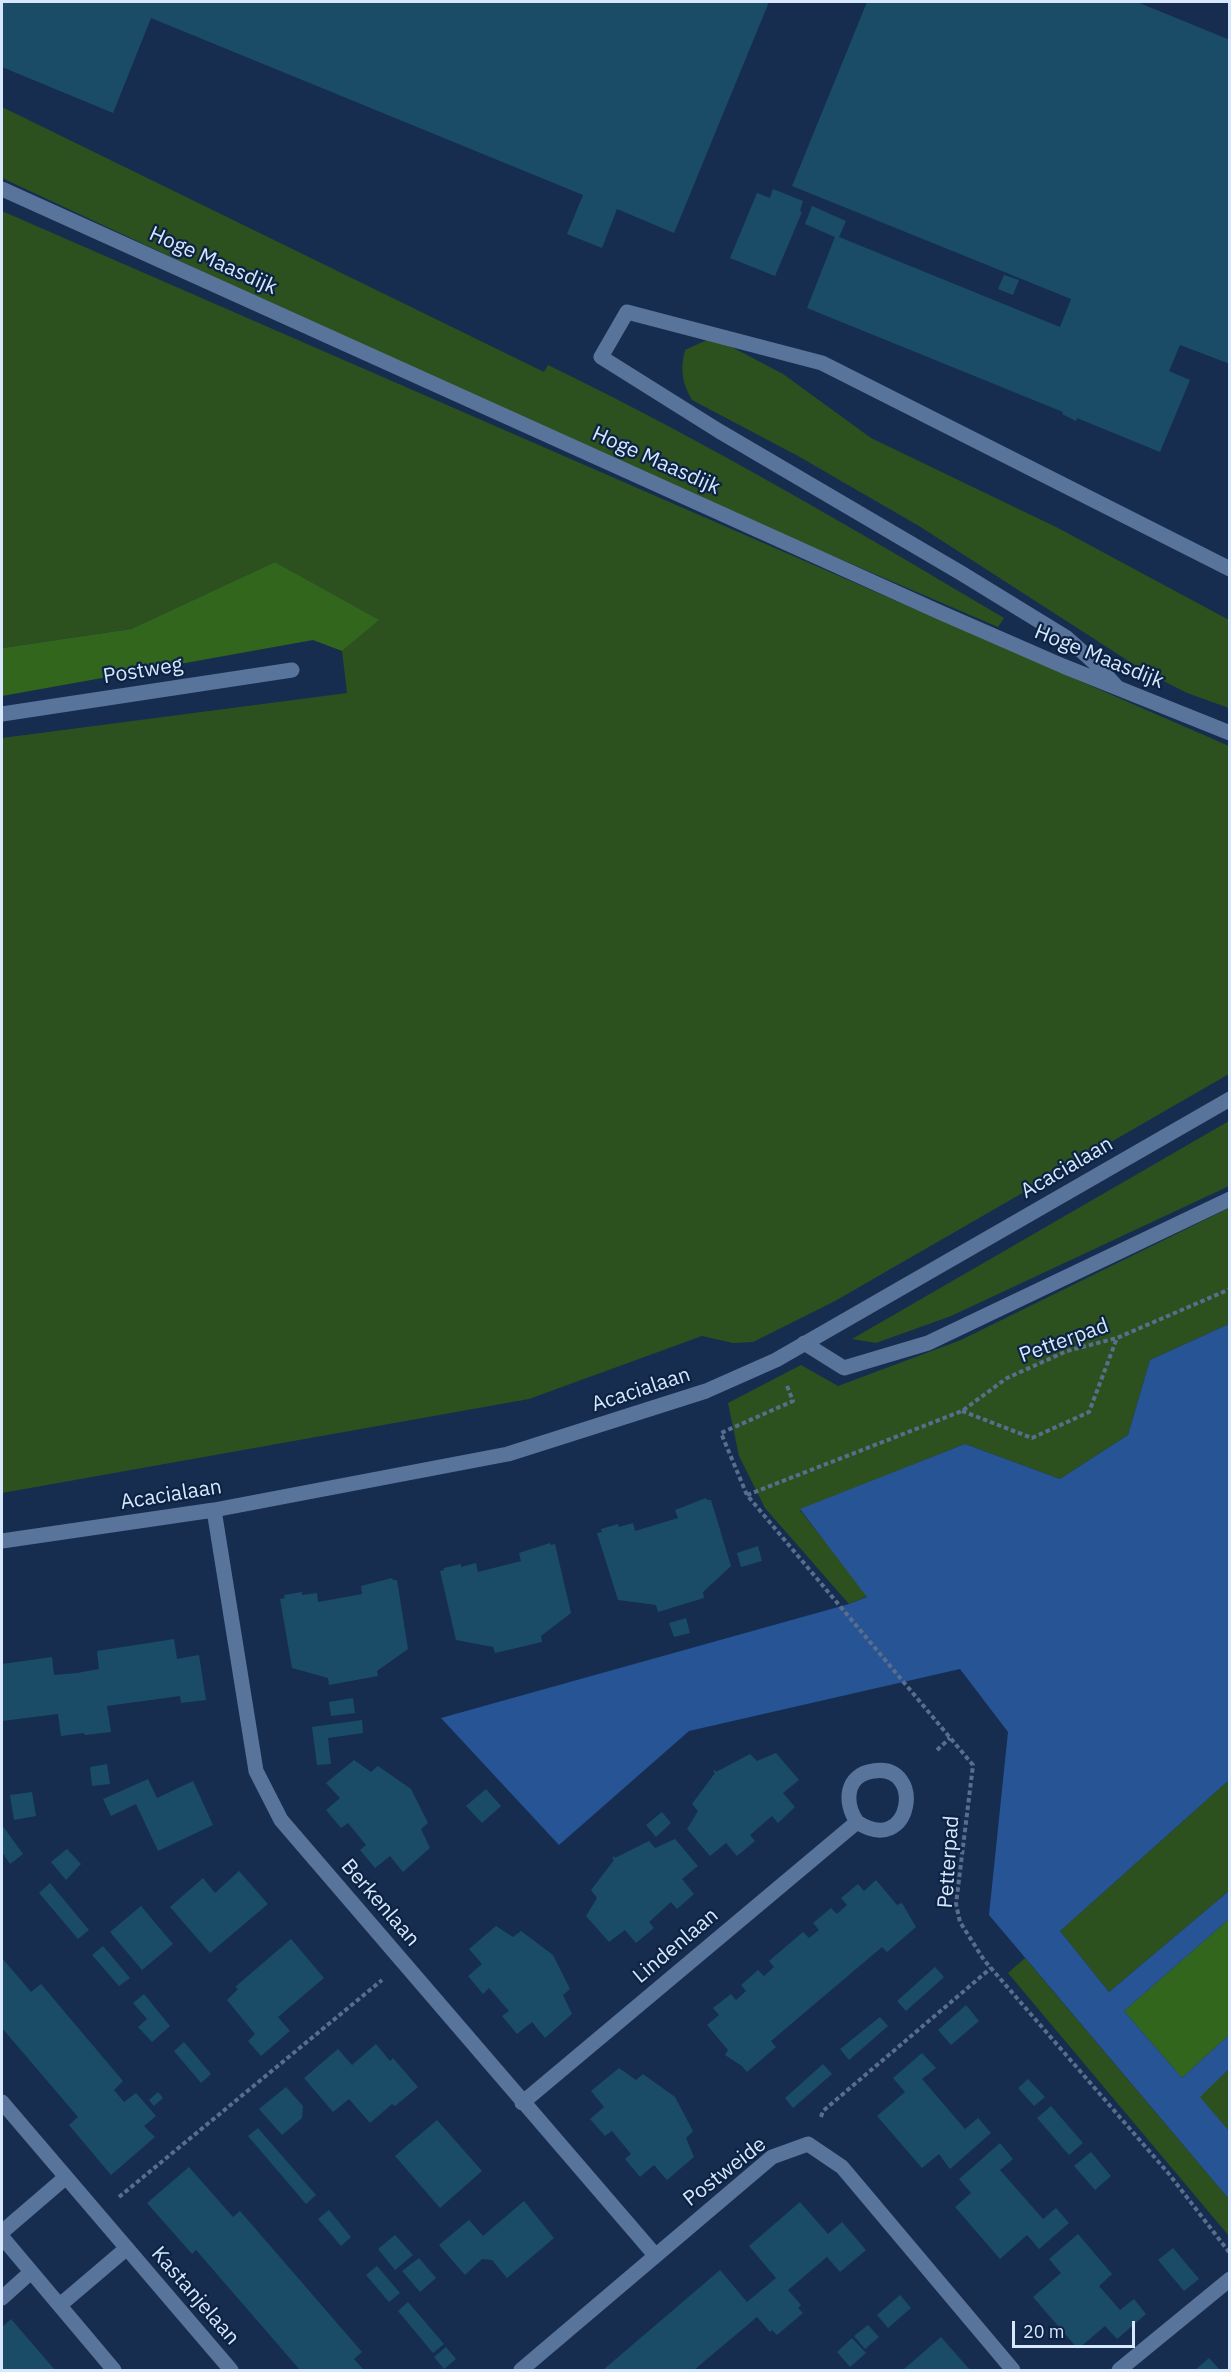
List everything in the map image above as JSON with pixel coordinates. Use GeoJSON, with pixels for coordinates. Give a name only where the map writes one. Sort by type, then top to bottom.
{"type":"FeatureCollection","features":[{"type":"Feature","properties":{"kind":"street","name":"Hoge Maasdijk"},"geometry":{"type":"LineString","coordinates":[[2,189],[926,606],[1230,733]]}},
{"type":"Feature","properties":{"kind":"street"},"geometry":{"type":"LineString","coordinates":[[1118,688],[1097,664],[1067,638],[719,431],[601,357],[627,312],[822,363],[1230,569]]}},
{"type":"Feature","properties":{"kind":"street","name":"Postweg"},"geometry":{"type":"LineString","coordinates":[[2,714],[292,670]]}},
{"type":"Feature","properties":{"kind":"street","name":"Acacialaan"},"geometry":{"type":"LineString","coordinates":[[2,1541],[214,1510],[508,1454],[706,1391],[776,1360],[1230,1099]]}},
{"type":"Feature","properties":{"kind":"street"},"geometry":{"type":"LineString","coordinates":[[804,1343],[844,1368],[928,1342],[1230,1199]]}},
{"type":"Feature","properties":{"kind":"street","name":"Berkenlaan"},"geometry":{"type":"LineString","coordinates":[[214,1510],[256,1772],[281,1820],[655,2255]]}},
{"type":"Feature","properties":{"kind":"street","name":"Lindenlaan"},"geometry":{"type":"LineString","coordinates":[[522,2103],[857,1821]]}},
{"type":"Feature","properties":{"kind":"street","name":"Kastanjelaan"},"geometry":{"type":"LineString","coordinates":[[2,2102],[231,2370]]}},
{"type":"Feature","properties":{"kind":"street"},"geometry":{"type":"LineString","coordinates":[[808,2144],[842,2167],[1013,2370]]}},
{"type":"Feature","properties":{"kind":"street","name":"Postweide"},"geometry":{"type":"LineString","coordinates":[[521,2370],[772,2157],[808,2144]]}},
{"type":"Feature","properties":{"kind":"street"},"geometry":{"type":"LineString","coordinates":[[2,2232],[66,2177]]}},
{"type":"Feature","properties":{"kind":"street"},"geometry":{"type":"LineString","coordinates":[[2,2237],[114,2370]]}},
{"type":"Feature","properties":{"kind":"street","name":"Kastanjelaan"},"geometry":{"type":"LineString","coordinates":[[60,2305],[127,2248]]}},
{"type":"Feature","properties":{"kind":"street"},"geometry":{"type":"LineString","coordinates":[[2,2298],[31,2272]]}},
{"type":"Feature","properties":{"kind":"street"},"geometry":{"type":"LineString","coordinates":[[1119,2370],[1230,2279]]}},
{"type":"Feature","properties":{"kind":"path","name":"Petterpad"},"geometry":{"type":"LineString","coordinates":[[747,1495],[962,1411],[1007,1378],[1067,1351],[1117,1338],[1230,1289]]}},
{"type":"Feature","properties":{"kind":"path"},"geometry":{"type":"LineString","coordinates":[[962,1411],[1032,1438],[1089,1412],[1117,1338]]}},
{"type":"Feature","properties":{"kind":"path","name":"Petterpad"},"geometry":{"type":"LineString","coordinates":[[776,1360],[793,1401],[721,1433],[747,1495],[973,1765],[956,1904],[960,1922],[991,1968],[1168,2174],[1230,2252]]}},
{"type":"Feature","properties":{"kind":"path"},"geometry":{"type":"LineString","coordinates":[[937,1750],[950,1738]]}},
{"type":"Feature","properties":{"kind":"path"},"geometry":{"type":"LineString","coordinates":[[98,2214],[404,1962]]}},
{"type":"Feature","properties":{"kind":"path"},"geometry":{"type":"LineString","coordinates":[[808,2144],[824,2111],[991,1968]]}},
{"type":"Feature","properties":{"kind":"green space"},"geometry":{"type":"Polygon","coordinates":[[[2,107],[544,372],[548,365],[607,394],[779,487],[1004,618],[998,627],[559,438],[2,178],[2,107]]]}},
{"type":"Feature","properties":{"kind":"green space"},"geometry":{"type":"Polygon","coordinates":[[[2,211],[1229,746],[1229,1074],[835,1301],[753,1342],[733,1343],[702,1336],[529,1399],[2,1493],[2,738],[347,693],[342,651],[378,620],[275,562],[131,629],[2,648],[2,211]]]}},
{"type":"Feature","properties":{"kind":"green space"},"geometry":{"type":"Polygon","coordinates":[[[707,340],[728,345],[783,374],[871,438],[1058,528],[1229,620],[1229,708],[1187,693],[1144,671],[919,526],[798,456],[692,400],[683,376],[685,350],[707,340]]]}},
{"type":"Feature","properties":{"kind":"green space"},"geometry":{"type":"Polygon","coordinates":[[[275,562],[379,620],[342,651],[313,640],[2,696],[2,648],[131,629],[275,562]]]}},
{"type":"Feature","properties":{"kind":"green space"},"geometry":{"type":"Polygon","coordinates":[[[1229,1121],[1229,1186],[951,1316],[876,1343],[852,1339],[1229,1121]]]}},
{"type":"Feature","properties":{"kind":"green space"},"geometry":{"type":"Polygon","coordinates":[[[1229,1208],[1229,1324],[1150,1360],[1128,1435],[1060,1479],[965,1444],[800,1510],[868,1596],[849,1604],[765,1508],[739,1456],[728,1403],[801,1365],[838,1386],[961,1340],[1229,1208]]]}},
{"type":"Feature","properties":{"kind":"green space"},"geometry":{"type":"Polygon","coordinates":[[[1229,1780],[1229,1891],[1109,1992],[1060,1931],[1229,1780]]]}},
{"type":"Feature","properties":{"kind":"green space"},"geometry":{"type":"Polygon","coordinates":[[[1229,1919],[1229,2035],[1182,2078],[1124,2011],[1229,1919]]]}},
{"type":"Feature","properties":{"kind":"green space"},"geometry":{"type":"Polygon","coordinates":[[[1025,1958],[1229,2199],[1229,2236],[1008,1973],[1025,1958]]]}},
{"type":"Feature","properties":{"kind":"green space"},"geometry":{"type":"Polygon","coordinates":[[[1229,2069],[1229,2131],[1199,2097],[1229,2069]]]}},
{"type":"Feature","properties":{"kind":"water"},"geometry":{"type":"Polygon","coordinates":[[[1229,1324],[1229,1780],[1060,1931],[1109,1992],[1229,1891],[1229,1919],[1124,2011],[1182,2078],[1229,2035],[1229,2069],[1200,2097],[1229,2131],[1229,2199],[989,1915],[1008,1732],[960,1669],[689,1731],[559,1845],[441,1718],[849,1604],[867,1597],[800,1509],[965,1444],[1060,1479],[1128,1435],[1150,1360],[1229,1324]]]}},
{"type":"Feature","properties":{"kind":"building"},"geometry":{"type":"Polygon","coordinates":[[[2,2],[769,2],[674,233],[617,209],[602,248],[567,234],[583,195],[151,18],[113,113],[2,67],[2,2]]]}},
{"type":"Feature","properties":{"kind":"building"},"geometry":{"type":"Polygon","coordinates":[[[867,2],[1137,2],[1230,40],[1230,364],[1180,345],[1169,371],[1190,380],[1160,452],[1077,418],[1076,421],[1062,414],[1063,412],[807,308],[835,237],[805,224],[812,206],[846,221],[839,237],[1060,327],[1071,299],[792,186],[867,2]]]}},
{"type":"Feature","properties":{"kind":"building"},"geometry":{"type":"Polygon","coordinates":[[[773,189],[803,201],[800,211],[802,212],[775,276],[730,258],[757,193],[770,198],[773,189]]]}},
{"type":"Feature","properties":{"kind":"building"},"geometry":{"type":"Polygon","coordinates":[[[1004,275],[1019,280],[1013,295],[998,289],[1004,275]]]}},
{"type":"Feature","properties":{"kind":"building"},"geometry":{"type":"Polygon","coordinates":[[[706,1498],[711,1500],[731,1566],[703,1592],[704,1598],[658,1612],[656,1605],[618,1600],[597,1533],[602,1532],[601,1529],[618,1524],[619,1527],[633,1523],[635,1531],[678,1518],[675,1510],[706,1498]]]}},
{"type":"Feature","properties":{"kind":"building"},"geometry":{"type":"Polygon","coordinates":[[[550,1543],[555,1544],[571,1613],[541,1636],[542,1642],[495,1653],[493,1647],[456,1640],[440,1571],[461,1564],[461,1567],[476,1563],[478,1572],[521,1561],[519,1553],[550,1543]]]}},
{"type":"Feature","properties":{"kind":"building"},"geometry":{"type":"Polygon","coordinates":[[[758,1546],[762,1561],[741,1567],[737,1553],[758,1546]]]}},
{"type":"Feature","properties":{"kind":"building"},"geometry":{"type":"Polygon","coordinates":[[[392,1578],[397,1580],[408,1649],[377,1671],[378,1676],[329,1685],[328,1678],[292,1668],[280,1599],[285,1598],[284,1595],[302,1592],[302,1595],[317,1593],[318,1602],[362,1594],[361,1586],[392,1578]]]}},
{"type":"Feature","properties":{"kind":"building"},"geometry":{"type":"Polygon","coordinates":[[[686,1618],[690,1633],[674,1637],[669,1623],[686,1618]]]}},
{"type":"Feature","properties":{"kind":"building"},"geometry":{"type":"Polygon","coordinates":[[[174,1639],[177,1659],[199,1655],[206,1700],[181,1703],[180,1696],[107,1706],[111,1732],[85,1735],[84,1733],[61,1736],[58,1714],[2,1721],[2,1664],[52,1657],[54,1675],[77,1673],[99,1669],[97,1651],[174,1639]]]}},
{"type":"Feature","properties":{"kind":"building"},"geometry":{"type":"Polygon","coordinates":[[[353,1698],[355,1713],[331,1716],[329,1702],[353,1698]]]}},
{"type":"Feature","properties":{"kind":"building"},"geometry":{"type":"Polygon","coordinates":[[[362,1720],[363,1733],[328,1738],[331,1764],[317,1765],[312,1727],[362,1720]]]}},
{"type":"Feature","properties":{"kind":"building"},"geometry":{"type":"Polygon","coordinates":[[[776,1753],[799,1780],[783,1793],[795,1807],[778,1823],[772,1816],[750,1835],[755,1841],[737,1856],[726,1843],[710,1856],[687,1829],[698,1811],[692,1804],[715,1773],[713,1771],[716,1772],[750,1754],[757,1761],[776,1753]]]}},
{"type":"Feature","properties":{"kind":"building"},"geometry":{"type":"Polygon","coordinates":[[[354,1760],[371,1772],[378,1766],[411,1789],[428,1823],[421,1829],[430,1848],[403,1872],[390,1856],[375,1868],[360,1850],[366,1845],[348,1823],[341,1828],[326,1810],[340,1798],[326,1783],[354,1760]]]}},
{"type":"Feature","properties":{"kind":"building"},"geometry":{"type":"Polygon","coordinates":[[[107,1764],[110,1784],[92,1786],[90,1767],[107,1764]]]}},
{"type":"Feature","properties":{"kind":"building"},"geometry":{"type":"Polygon","coordinates":[[[148,1779],[157,1798],[193,1781],[213,1825],[158,1851],[136,1804],[111,1816],[103,1799],[148,1779]]]}},
{"type":"Feature","properties":{"kind":"building"},"geometry":{"type":"Polygon","coordinates":[[[486,1789],[501,1806],[482,1823],[466,1806],[486,1789]]]}},
{"type":"Feature","properties":{"kind":"building"},"geometry":{"type":"Polygon","coordinates":[[[32,1792],[36,1816],[14,1820],[10,1795],[32,1792]]]}},
{"type":"Feature","properties":{"kind":"building"},"geometry":{"type":"Polygon","coordinates":[[[662,1812],[671,1823],[656,1837],[646,1825],[662,1812]]]}},
{"type":"Feature","properties":{"kind":"building"},"geometry":{"type":"Polygon","coordinates":[[[2,1825],[23,1854],[10,1864],[2,1852],[2,1825]]]}},
{"type":"Feature","properties":{"kind":"building"},"geometry":{"type":"Polygon","coordinates":[[[675,1839],[698,1866],[682,1879],[694,1894],[677,1909],[671,1902],[649,1922],[654,1928],[636,1943],[625,1930],[609,1942],[586,1916],[597,1898],[591,1890],[614,1860],[612,1858],[614,1856],[615,1858],[649,1841],[655,1848],[675,1839]]]}},
{"type":"Feature","properties":{"kind":"building"},"geometry":{"type":"Polygon","coordinates":[[[67,1849],[81,1864],[66,1880],[51,1862],[67,1849]]]}},
{"type":"Feature","properties":{"kind":"building"},"geometry":{"type":"Polygon","coordinates":[[[239,1871],[268,1904],[210,1953],[170,1907],[203,1878],[215,1893],[239,1871]]]}},
{"type":"Feature","properties":{"kind":"building"},"geometry":{"type":"Polygon","coordinates":[[[876,1880],[897,1905],[902,1903],[916,1927],[887,1952],[882,1947],[771,2041],[776,2047],[747,2072],[725,2055],[728,2050],[707,2025],[719,2015],[713,2008],[731,1994],[736,2000],[746,1991],[741,1985],[758,1970],[764,1976],[774,1967],[769,1961],[803,1932],[809,1938],[819,1930],[813,1923],[831,1908],[837,1914],[847,1905],[841,1898],[858,1884],[864,1891],[876,1880]]]}},
{"type":"Feature","properties":{"kind":"building"},"geometry":{"type":"Polygon","coordinates":[[[50,1883],[89,1930],[78,1939],[39,1893],[50,1883]]]}},
{"type":"Feature","properties":{"kind":"building"},"geometry":{"type":"Polygon","coordinates":[[[141,1906],[173,1944],[142,1970],[110,1932],[141,1906]]]}},
{"type":"Feature","properties":{"kind":"building"},"geometry":{"type":"Polygon","coordinates":[[[496,1926],[513,1937],[521,1931],[553,1955],[570,1989],[563,1995],[572,2014],[545,2038],[532,2022],[517,2034],[502,2016],[509,2011],[489,1988],[483,1994],[468,1976],[482,1964],[469,1949],[496,1926]]]}},
{"type":"Feature","properties":{"kind":"building"},"geometry":{"type":"Polygon","coordinates":[[[291,1939],[324,1978],[278,2017],[290,2031],[261,2056],[248,2041],[255,2034],[227,2000],[238,1989],[235,1987],[291,1939]]]}},
{"type":"Feature","properties":{"kind":"building"},"geometry":{"type":"Polygon","coordinates":[[[103,1946],[130,1978],[119,1986],[92,1955],[103,1946]]]}},
{"type":"Feature","properties":{"kind":"building"},"geometry":{"type":"Polygon","coordinates":[[[2,1958],[31,1992],[41,1984],[123,2081],[114,2090],[124,2102],[136,2093],[156,2116],[144,2126],[155,2137],[111,2175],[69,2125],[78,2117],[2,2028],[2,1958]]]}},
{"type":"Feature","properties":{"kind":"building"},"geometry":{"type":"Polygon","coordinates":[[[935,1967],[944,1977],[906,2011],[897,2001],[935,1967]]]}},
{"type":"Feature","properties":{"kind":"building"},"geometry":{"type":"Polygon","coordinates":[[[144,1994],[170,2026],[152,2042],[138,2027],[147,2019],[133,2003],[144,1994]]]}},
{"type":"Feature","properties":{"kind":"building"},"geometry":{"type":"Polygon","coordinates":[[[966,2005],[979,2021],[951,2045],[938,2030],[966,2005]]]}},
{"type":"Feature","properties":{"kind":"building"},"geometry":{"type":"Polygon","coordinates":[[[880,2017],[888,2026],[849,2060],[840,2049],[880,2017]]]}},
{"type":"Feature","properties":{"kind":"building"},"geometry":{"type":"Polygon","coordinates":[[[184,2042],[211,2074],[201,2083],[174,2051],[184,2042]]]}},
{"type":"Feature","properties":{"kind":"building"},"geometry":{"type":"Polygon","coordinates":[[[376,2044],[390,2061],[393,2058],[418,2087],[395,2106],[392,2104],[370,2123],[349,2099],[333,2112],[304,2078],[338,2049],[352,2065],[376,2044]]]}},
{"type":"Feature","properties":{"kind":"building"},"geometry":{"type":"Polygon","coordinates":[[[922,2053],[936,2068],[922,2079],[965,2129],[978,2118],[991,2133],[950,2169],[939,2154],[922,2168],[877,2116],[905,2092],[893,2078],[922,2053]]]}},
{"type":"Feature","properties":{"kind":"building"},"geometry":{"type":"Polygon","coordinates":[[[823,2064],[832,2074],[793,2108],[785,2098],[823,2064]]]}},
{"type":"Feature","properties":{"kind":"building"},"geometry":{"type":"Polygon","coordinates":[[[619,2068],[636,2080],[643,2074],[675,2097],[693,2131],[686,2138],[694,2157],[667,2180],[654,2165],[640,2177],[625,2159],[631,2154],[612,2131],[605,2136],[590,2119],[604,2107],[591,2091],[619,2068]]]}},
{"type":"Feature","properties":{"kind":"building"},"geometry":{"type":"Polygon","coordinates":[[[1028,2079],[1045,2097],[1034,2106],[1018,2088],[1028,2079]]]}},
{"type":"Feature","properties":{"kind":"building"},"geometry":{"type":"Polygon","coordinates":[[[286,2087],[303,2106],[302,2118],[282,2135],[259,2109],[286,2087]]]}},
{"type":"Feature","properties":{"kind":"building"},"geometry":{"type":"Polygon","coordinates":[[[158,2092],[163,2098],[154,2106],[149,2100],[158,2092]]]}},
{"type":"Feature","properties":{"kind":"building"},"geometry":{"type":"Polygon","coordinates":[[[1051,2106],[1083,2143],[1069,2155],[1037,2118],[1051,2106]]]}},
{"type":"Feature","properties":{"kind":"building"},"geometry":{"type":"Polygon","coordinates":[[[437,2120],[482,2171],[440,2208],[395,2156],[437,2120]]]}},
{"type":"Feature","properties":{"kind":"building"},"geometry":{"type":"Polygon","coordinates":[[[258,2128],[316,2195],[306,2204],[248,2136],[258,2128]]]}},
{"type":"Feature","properties":{"kind":"building"},"geometry":{"type":"Polygon","coordinates":[[[1000,2143],[1013,2159],[1000,2170],[1043,2219],[1056,2208],[1069,2223],[1039,2249],[1027,2235],[1000,2259],[955,2207],[971,2193],[959,2179],[1000,2143]]]}},
{"type":"Feature","properties":{"kind":"building"},"geometry":{"type":"Polygon","coordinates":[[[1091,2152],[1111,2176],[1095,2190],[1074,2166],[1091,2152]]]}},
{"type":"Feature","properties":{"kind":"building"},"geometry":{"type":"Polygon","coordinates":[[[189,2167],[233,2217],[240,2211],[362,2352],[354,2359],[364,2370],[300,2370],[196,2250],[192,2254],[147,2203],[189,2167]]]}},
{"type":"Feature","properties":{"kind":"building"},"geometry":{"type":"Polygon","coordinates":[[[524,2201],[554,2238],[507,2278],[492,2260],[482,2259],[465,2275],[439,2245],[469,2220],[483,2236],[524,2201]]]}},
{"type":"Feature","properties":{"kind":"building"},"geometry":{"type":"Polygon","coordinates":[[[800,2202],[828,2234],[842,2222],[866,2250],[840,2272],[827,2257],[788,2290],[801,2305],[798,2308],[803,2313],[777,2335],[772,2330],[770,2332],[757,2317],[694,2370],[603,2370],[720,2270],[747,2302],[776,2278],[749,2246],[800,2202]]]}},
{"type":"Feature","properties":{"kind":"building"},"geometry":{"type":"Polygon","coordinates":[[[329,2210],[351,2237],[341,2246],[318,2219],[329,2210]]]}},
{"type":"Feature","properties":{"kind":"building"},"geometry":{"type":"Polygon","coordinates":[[[1078,2234],[1112,2274],[1099,2286],[1120,2310],[1134,2299],[1146,2314],[1117,2339],[1105,2326],[1078,2349],[1033,2297],[1061,2273],[1049,2259],[1078,2234]]]}},
{"type":"Feature","properties":{"kind":"building"},"geometry":{"type":"Polygon","coordinates":[[[395,2235],[413,2255],[395,2270],[378,2249],[395,2235]]]}},
{"type":"Feature","properties":{"kind":"building"},"geometry":{"type":"Polygon","coordinates":[[[1173,2248],[1199,2279],[1184,2291],[1158,2260],[1173,2248]]]}},
{"type":"Feature","properties":{"kind":"building"},"geometry":{"type":"Polygon","coordinates":[[[419,2258],[436,2278],[420,2292],[402,2271],[419,2258]]]}},
{"type":"Feature","properties":{"kind":"building"},"geometry":{"type":"Polygon","coordinates":[[[377,2266],[400,2293],[389,2302],[366,2275],[377,2266]]]}},
{"type":"Feature","properties":{"kind":"building"},"geometry":{"type":"Polygon","coordinates":[[[900,2295],[911,2308],[888,2328],[877,2315],[900,2295]]]}},
{"type":"Feature","properties":{"kind":"building"},"geometry":{"type":"Polygon","coordinates":[[[408,2302],[444,2344],[433,2353],[398,2311],[408,2302]]]}},
{"type":"Feature","properties":{"kind":"building"},"geometry":{"type":"Polygon","coordinates":[[[11,2319],[55,2370],[2,2370],[2,2327],[11,2319]]]}},
{"type":"Feature","properties":{"kind":"building"},"geometry":{"type":"Polygon","coordinates":[[[868,2325],[879,2337],[865,2349],[854,2336],[868,2325]]]}},
{"type":"Feature","properties":{"kind":"building"},"geometry":{"type":"Polygon","coordinates":[[[941,2337],[970,2370],[904,2369],[941,2337]]]}},
{"type":"Feature","properties":{"kind":"building"},"geometry":{"type":"Polygon","coordinates":[[[852,2338],[866,2353],[850,2367],[837,2352],[852,2338]]]}},
{"type":"Feature","properties":{"kind":"building"},"geometry":{"type":"Polygon","coordinates":[[[446,2347],[456,2359],[444,2369],[434,2357],[446,2347]]]}},
{"type":"Feature","properties":{"kind":"building"},"geometry":{"type":"Polygon","coordinates":[[[1209,2358],[1220,2370],[1195,2370],[1209,2358]]]}}]}
